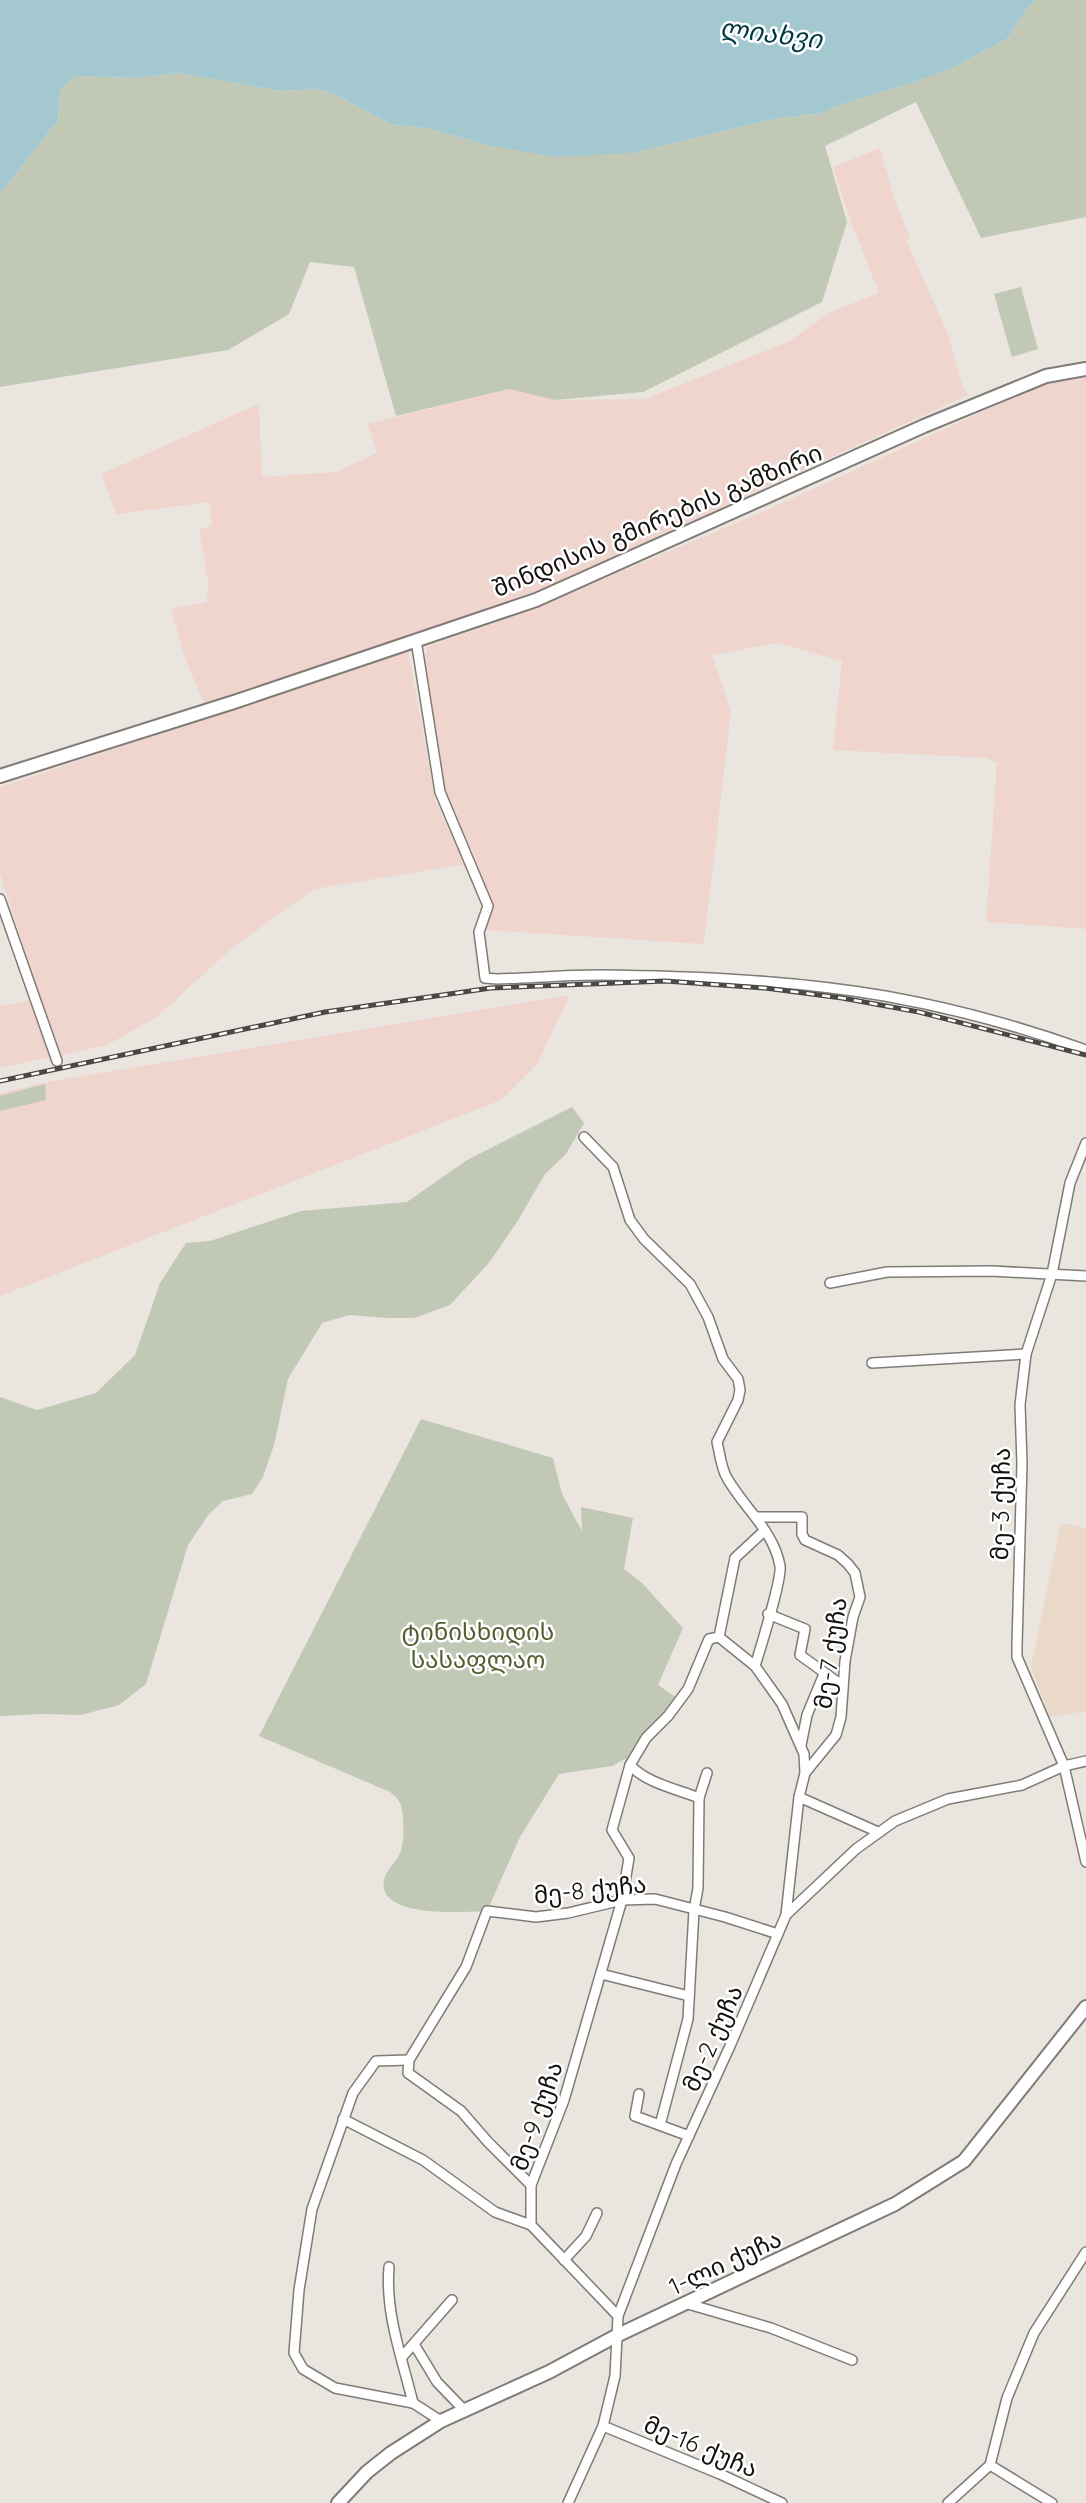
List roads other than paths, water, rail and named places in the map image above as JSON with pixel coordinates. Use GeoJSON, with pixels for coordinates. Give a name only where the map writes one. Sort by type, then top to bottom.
{"type":"FeatureCollection","features":[{"type":"Feature","properties":{"kind":"main road","name":"შინდისის გმირების გამზირი"},"geometry":{"type":"LineString","coordinates":[[0,776],[234,702],[536,600],[924,426],[1046,376],[1086,369]]}},
{"type":"Feature","properties":{"kind":"main road","name":"1-ლი ქუჩა"},"geometry":{"type":"LineString","coordinates":[[338,2503],[383,2459],[440,2421],[549,2372],[616,2336],[895,2204],[964,2161],[1086,2007]]}},
{"type":"Feature","properties":{"kind":"street"},"geometry":{"type":"LineString","coordinates":[[416,640],[440,792],[488,906],[479,932],[485,978],[597,975],[719,979],[821,987],[887,997],[935,1008],[1086,1050]]}},
{"type":"Feature","properties":{"kind":"street"},"geometry":{"type":"LineString","coordinates":[[0,899],[57,1061]]}},
{"type":"Feature","properties":{"kind":"street"},"geometry":{"type":"LineString","coordinates":[[583,1137],[613,1167],[630,1220],[644,1239],[690,1284],[708,1317],[723,1359],[738,1379],[738,1400],[717,1442],[725,1475],[757,1517],[774,1548],[780,1569],[755,1666]]}},
{"type":"Feature","properties":{"kind":"street","name":"მე-3 ქუჩა"},"geometry":{"type":"LineString","coordinates":[[1086,1143],[1070,1183],[1052,1274],[1026,1354],[1020,1405],[1022,1463],[1017,1657],[1064,1766],[1086,1862]]}},
{"type":"Feature","properties":{"kind":"street"},"geometry":{"type":"LineString","coordinates":[[830,1283],[887,1272],[992,1271],[1086,1276]]}},
{"type":"Feature","properties":{"kind":"street"},"geometry":{"type":"LineString","coordinates":[[872,1363],[1026,1354]]}},
{"type":"Feature","properties":{"kind":"street","name":"მე-7 ქუჩა"},"geometry":{"type":"LineString","coordinates":[[757,1517],[802,1517],[802,1534],[805,1540],[838,1555],[855,1573],[860,1597],[853,1617],[841,1717],[836,1735],[805,1773]]}},
{"type":"Feature","properties":{"kind":"street"},"geometry":{"type":"LineString","coordinates":[[764,1531],[735,1558],[719,1637],[755,1666],[782,1704],[804,1754],[805,1773],[799,1797],[786,1915]]}},
{"type":"Feature","properties":{"kind":"street"},"geometry":{"type":"LineString","coordinates":[[768,1614],[805,1629],[800,1655],[843,1686]]}},
{"type":"Feature","properties":{"kind":"street","name":"მე-9 ქუჩა"},"geometry":{"type":"LineString","coordinates":[[531,2225],[531,2185],[564,2100],[622,1900],[629,1858],[612,1830],[630,1765],[646,1738],[668,1716],[688,1689],[709,1639],[719,1637]]}},
{"type":"Feature","properties":{"kind":"street"},"geometry":{"type":"LineString","coordinates":[[800,1747],[807,1715],[824,1674]]}},
{"type":"Feature","properties":{"kind":"street","name":"მე-2 ქუჩა"},"geometry":{"type":"LineString","coordinates":[[568,2503],[603,2426],[615,2376],[618,2316],[676,2164],[786,1915],[856,1849],[895,1821],[948,1799],[1022,1784],[1064,1766],[1086,1761]]}},
{"type":"Feature","properties":{"kind":"street"},"geometry":{"type":"LineString","coordinates":[[630,1765],[636,1772],[699,1798]]}},
{"type":"Feature","properties":{"kind":"street"},"geometry":{"type":"LineString","coordinates":[[660,2125],[688,2019],[694,1910],[698,1888],[699,1798],[706,1773]]}},
{"type":"Feature","properties":{"kind":"street"},"geometry":{"type":"LineString","coordinates":[[799,1797],[878,1832]]}},
{"type":"Feature","properties":{"kind":"street","name":"მე-8 ქუჩა"},"geometry":{"type":"LineString","coordinates":[[409,2060],[466,1967],[487,1911],[536,1917],[568,1913],[622,1900],[655,1899],[778,1934]]}},
{"type":"Feature","properties":{"kind":"street"},"geometry":{"type":"LineString","coordinates":[[601,1974],[689,1996]]}},
{"type":"Feature","properties":{"kind":"street"},"geometry":{"type":"LineString","coordinates":[[440,2421],[413,2403],[335,2388],[303,2369],[294,2353],[299,2290],[312,2210],[353,2093],[376,2061],[409,2060],[408,2073],[461,2110],[531,2185]]}},
{"type":"Feature","properties":{"kind":"street"},"geometry":{"type":"LineString","coordinates":[[639,2094],[635,2116],[689,2136]]}},
{"type":"Feature","properties":{"kind":"street"},"geometry":{"type":"LineString","coordinates":[[342,2119],[423,2160],[495,2212],[531,2225],[618,2316]]}},
{"type":"Feature","properties":{"kind":"street"},"geometry":{"type":"LineString","coordinates":[[564,2260],[586,2236],[597,2213]]}},
{"type":"Feature","properties":{"kind":"street"},"geometry":{"type":"LineString","coordinates":[[948,2503],[990,2465],[1007,2398],[1034,2333],[1086,2252]]}},
{"type":"Feature","properties":{"kind":"street"},"geometry":{"type":"LineString","coordinates":[[388,2267],[392,2323],[413,2403]]}},
{"type":"Feature","properties":{"kind":"street"},"geometry":{"type":"LineString","coordinates":[[402,2357],[452,2300]]}},
{"type":"Feature","properties":{"kind":"street"},"geometry":{"type":"LineString","coordinates":[[688,2304],[771,2328],[852,2360]]}},
{"type":"Feature","properties":{"kind":"street"},"geometry":{"type":"LineString","coordinates":[[414,2344],[437,2382],[464,2410]]}},
{"type":"Feature","properties":{"kind":"street","name":"მე-16 ქუჩა"},"geometry":{"type":"LineString","coordinates":[[603,2426],[720,2474],[782,2503]]}},
{"type":"Feature","properties":{"kind":"street"},"geometry":{"type":"LineString","coordinates":[[990,2465],[1052,2503]]}},
{"type":"Feature","properties":{"kind":"water","name":"ლიახვი"},"geometry":{"type":"Polygon","coordinates":[[[0,0],[1036,0],[1025,11],[1008,38],[956,66],[921,80],[843,104],[823,113],[774,119],[631,153],[556,157],[487,145],[431,129],[391,124],[334,94],[316,89],[282,91],[178,73],[137,78],[75,76],[60,91],[58,120],[0,191],[0,0]]]}},
{"type":"Feature","properties":{"kind":"railway"},"geometry":{"type":"LineString","coordinates":[[0,1081],[325,1012],[491,988],[665,981],[765,988],[842,998],[919,1012],[1086,1055]]}},
{"type":"Feature","properties":{"kind":"park label","name":"ტინისხიდის სასაფლაო"},"geometry":{"type":"Point","coordinates":[478,1645]}}]}
